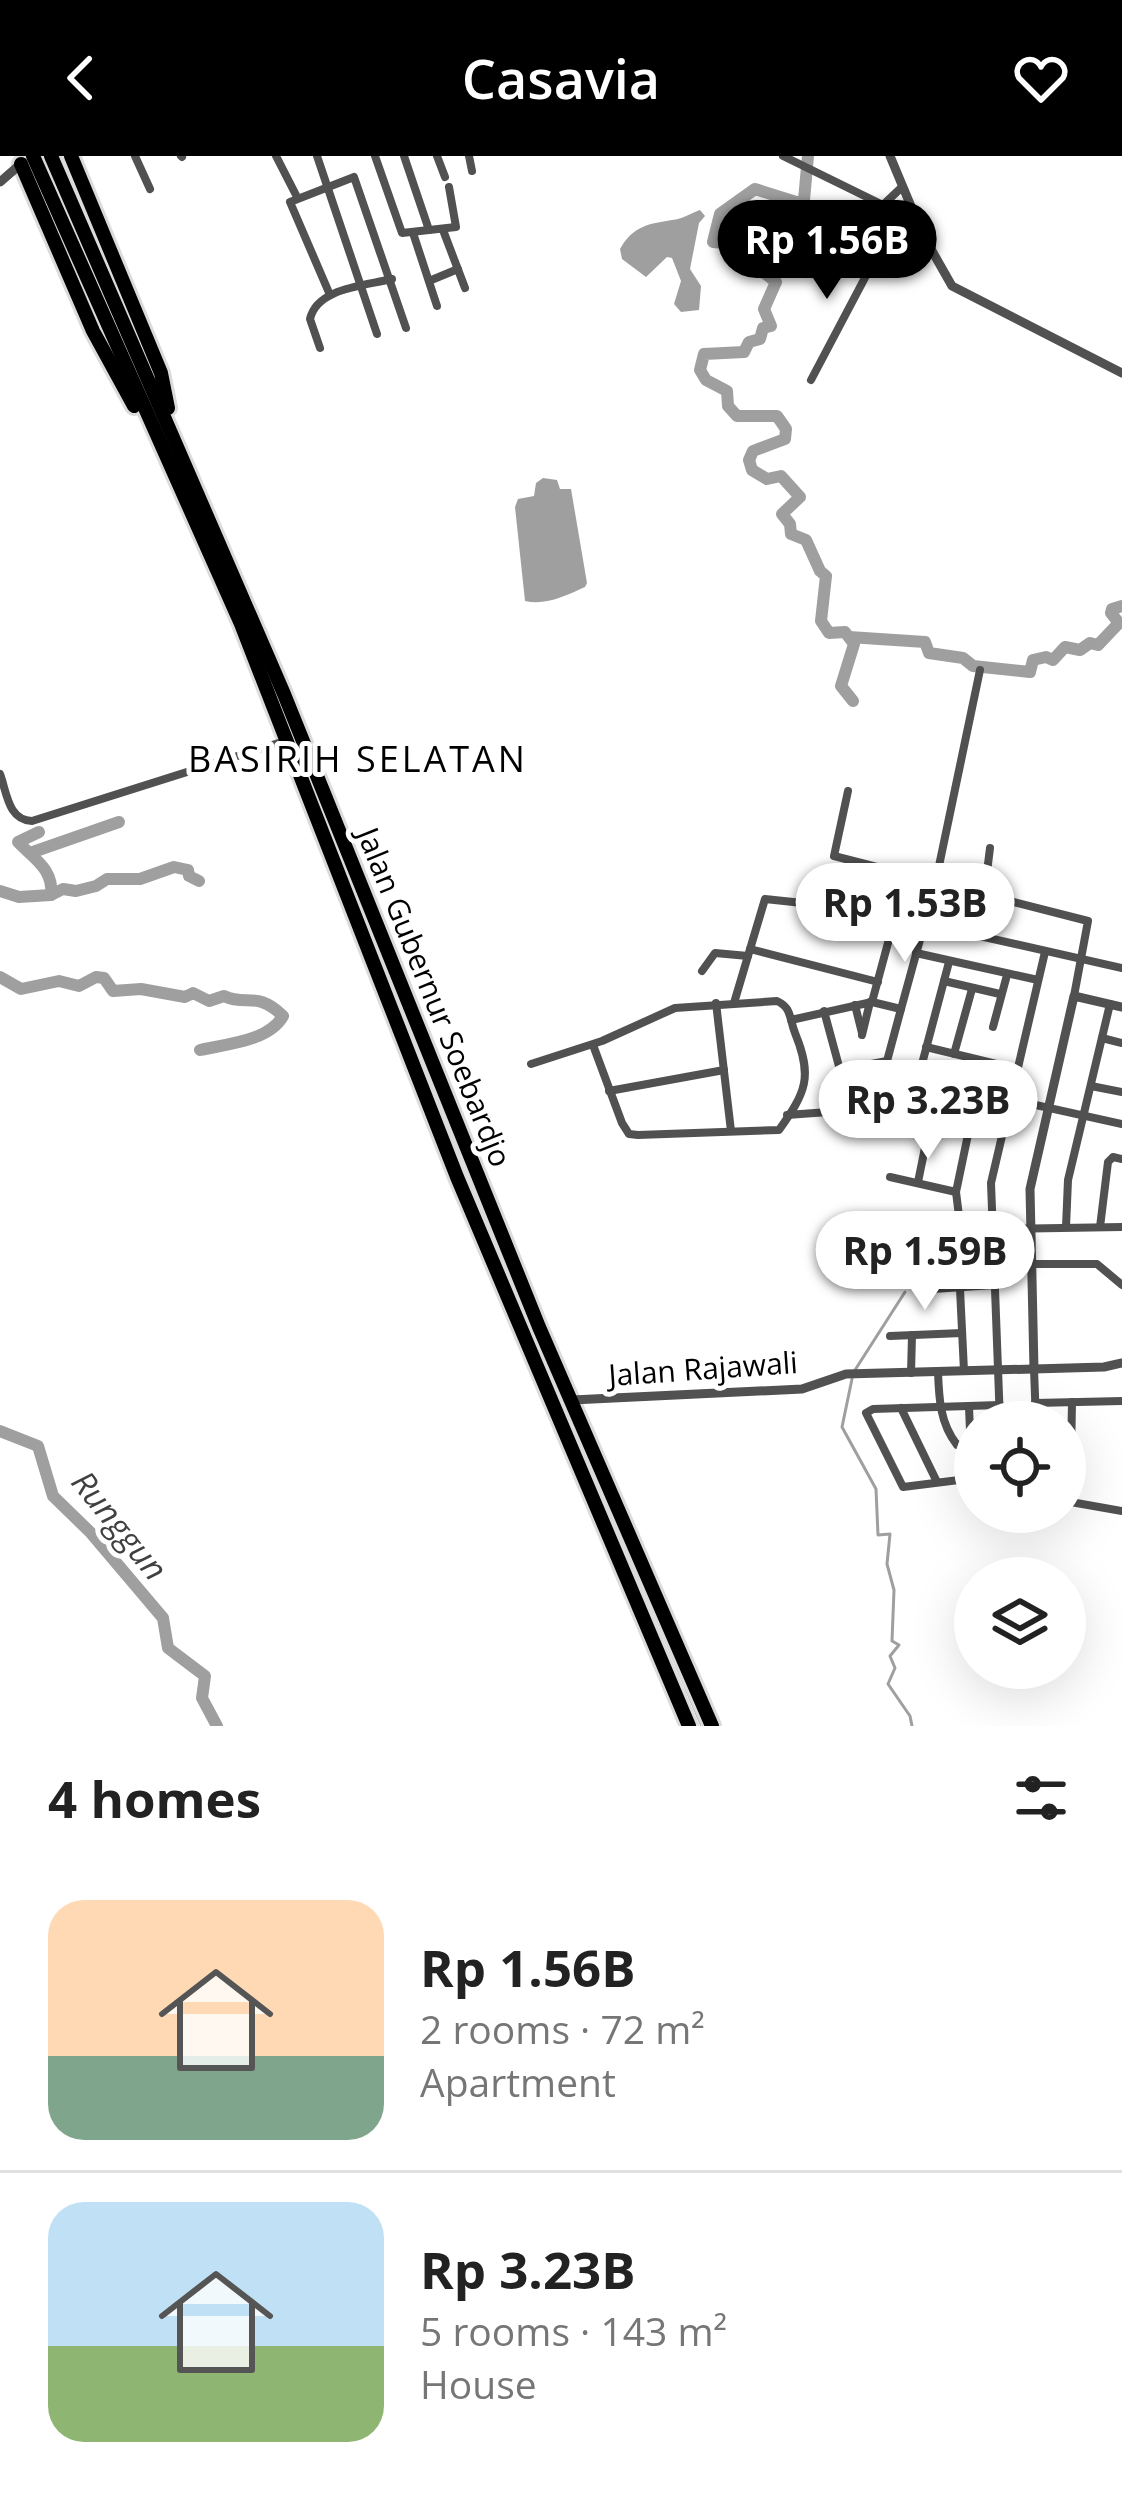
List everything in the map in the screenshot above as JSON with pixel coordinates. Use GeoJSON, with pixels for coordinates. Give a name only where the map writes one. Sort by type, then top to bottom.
{"type":"FeatureCollection","features":[{"type":"Feature","properties":{"kind":"highway","name":"Jalan Gubernur Soebardjo"},"geometry":{"type":"LineString","coordinates":[[51,156],[114,299],[132,324],[169,425],[435,1069],[712,1726]]}},
{"type":"Feature","properties":{"kind":"highway"},"geometry":{"type":"LineString","coordinates":[[71,156],[132,324]]}},
{"type":"Feature","properties":{"kind":"highway","name":"Jalan Gubernur Soebardjo"},"geometry":{"type":"LineString","coordinates":[[29,159],[288,740],[417,1076],[689,1726]]}},
{"type":"Feature","properties":{"kind":"highway"},"geometry":{"type":"LineString","coordinates":[[29,159],[92,332],[123,389],[147,417]]}},
{"type":"Feature","properties":{"kind":"highway"},"geometry":{"type":"LineString","coordinates":[[417,1076],[435,1069]]}},
{"type":"Feature","properties":{"kind":"street"},"geometry":{"type":"LineString","coordinates":[[135,156],[150,189]]}},
{"type":"Feature","properties":{"kind":"street"},"geometry":{"type":"LineString","coordinates":[[276,156],[297,197]]}},
{"type":"Feature","properties":{"kind":"street"},"geometry":{"type":"LineString","coordinates":[[317,156],[377,334]]}},
{"type":"Feature","properties":{"kind":"street"},"geometry":{"type":"LineString","coordinates":[[375,156],[399,231],[413,233],[457,226],[437,156]]}},
{"type":"Feature","properties":{"kind":"street"},"geometry":{"type":"LineString","coordinates":[[404,156],[428,230]]}},
{"type":"Feature","properties":{"kind":"street"},"geometry":{"type":"LineString","coordinates":[[469,156],[472,171]]}},
{"type":"Feature","properties":{"kind":"street"},"geometry":{"type":"LineString","coordinates":[[783,156],[883,205]]}},
{"type":"Feature","properties":{"kind":"street"},"geometry":{"type":"LineString","coordinates":[[890,156],[931,251],[952,286],[1122,373]]}},
{"type":"Feature","properties":{"kind":"street"},"geometry":{"type":"LineString","coordinates":[[0,182],[29,159]]}},
{"type":"Feature","properties":{"kind":"street"},"geometry":{"type":"LineString","coordinates":[[330,295],[290,202],[356,177],[406,328]]}},
{"type":"Feature","properties":{"kind":"street"},"geometry":{"type":"LineString","coordinates":[[804,227],[821,212],[847,224],[864,223],[902,187]]}},
{"type":"Feature","properties":{"kind":"street"},"geometry":{"type":"LineString","coordinates":[[811,380],[877,254],[864,223]]}},
{"type":"Feature","properties":{"kind":"street"},"geometry":{"type":"LineString","coordinates":[[443,230],[465,288]]}},
{"type":"Feature","properties":{"kind":"street"},"geometry":{"type":"LineString","coordinates":[[413,233],[437,307]]}},
{"type":"Feature","properties":{"kind":"street"},"geometry":{"type":"LineString","coordinates":[[429,281],[458,269]]}},
{"type":"Feature","properties":{"kind":"street"},"geometry":{"type":"LineString","coordinates":[[320,348],[310,316],[316,304],[330,295],[392,279]]}},
{"type":"Feature","properties":{"kind":"street"},"geometry":{"type":"LineString","coordinates":[[824,1011],[840,1070],[887,1061],[935,884],[980,670]]}},
{"type":"Feature","properties":{"kind":"street"},"geometry":{"type":"LineString","coordinates":[[0,774],[14,814],[20,820],[32,820],[288,740]]}},
{"type":"Feature","properties":{"kind":"street"},"geometry":{"type":"LineString","coordinates":[[848,791],[834,856],[1088,921],[1030,1189],[1035,1401]]}},
{"type":"Feature","properties":{"kind":"street"},"geometry":{"type":"LineString","coordinates":[[984,896],[990,848]]}},
{"type":"Feature","properties":{"kind":"street"},"geometry":{"type":"LineString","coordinates":[[734,1003],[765,898],[831,904],[1122,968]]}},
{"type":"Feature","properties":{"kind":"street"},"geometry":{"type":"LineString","coordinates":[[855,1005],[862,1035],[895,917]]}},
{"type":"Feature","properties":{"kind":"street"},"geometry":{"type":"LineString","coordinates":[[702,971],[715,953],[749,952],[878,982]]}},
{"type":"Feature","properties":{"kind":"street"},"geometry":{"type":"LineString","coordinates":[[1000,1401],[991,1184],[1045,952]]}},
{"type":"Feature","properties":{"kind":"street"},"geometry":{"type":"LineString","coordinates":[[916,953],[1038,980]]}},
{"type":"Feature","properties":{"kind":"street"},"geometry":{"type":"LineString","coordinates":[[918,1079],[949,962]]}},
{"type":"Feature","properties":{"kind":"street"},"geometry":{"type":"LineString","coordinates":[[993,1027],[1007,975]]}},
{"type":"Feature","properties":{"kind":"street"},"geometry":{"type":"LineString","coordinates":[[944,981],[1000,994]]}},
{"type":"Feature","properties":{"kind":"street"},"geometry":{"type":"LineString","coordinates":[[954,1054],[972,988]]}},
{"type":"Feature","properties":{"kind":"street"},"geometry":{"type":"LineString","coordinates":[[1066,1228],[1066,1190],[1102,1038],[1116,1005],[1073,996]]}},
{"type":"Feature","properties":{"kind":"street"},"geometry":{"type":"LineString","coordinates":[[531,1064],[592,1045],[661,1012],[716,1003],[782,1002],[807,1069],[804,1090],[781,1128],[773,1131],[629,1134],[592,1045]]}},
{"type":"Feature","properties":{"kind":"street"},"geometry":{"type":"LineString","coordinates":[[791,1019],[871,1002],[901,1010]]}},
{"type":"Feature","properties":{"kind":"street"},"geometry":{"type":"LineString","coordinates":[[716,1003],[731,1131]]}},
{"type":"Feature","properties":{"kind":"street"},"geometry":{"type":"LineString","coordinates":[[1102,1038],[1122,1043]]}},
{"type":"Feature","properties":{"kind":"street"},"geometry":{"type":"LineString","coordinates":[[926,1047],[1018,1070]]}},
{"type":"Feature","properties":{"kind":"street"},"geometry":{"type":"LineString","coordinates":[[609,1091],[724,1070]]}},
{"type":"Feature","properties":{"kind":"street"},"geometry":{"type":"LineString","coordinates":[[788,1115],[896,1108],[900,1101],[897,1076],[1122,1124]]}},
{"type":"Feature","properties":{"kind":"street"},"geometry":{"type":"LineString","coordinates":[[919,1182],[938,1084]]}},
{"type":"Feature","properties":{"kind":"street"},"geometry":{"type":"LineString","coordinates":[[1090,1086],[1122,1092]]}},
{"type":"Feature","properties":{"kind":"street"},"geometry":{"type":"LineString","coordinates":[[933,1117],[1003,1132]]}},
{"type":"Feature","properties":{"kind":"street"},"geometry":{"type":"LineString","coordinates":[[960,1224],[956,1192],[970,1125]]}},
{"type":"Feature","properties":{"kind":"street"},"geometry":{"type":"LineString","coordinates":[[1100,1227],[1108,1162],[1112,1157],[1122,1159]]}},
{"type":"Feature","properties":{"kind":"street"},"geometry":{"type":"LineString","coordinates":[[890,1177],[956,1192]]}},
{"type":"Feature","properties":{"kind":"street"},"geometry":{"type":"LineString","coordinates":[[993,1229],[1122,1228]]}},
{"type":"Feature","properties":{"kind":"street"},"geometry":{"type":"LineString","coordinates":[[963,1253],[993,1253]]}},
{"type":"Feature","properties":{"kind":"street"},"geometry":{"type":"LineString","coordinates":[[1031,1264],[1097,1264],[1122,1286]]}},
{"type":"Feature","properties":{"kind":"street"},"geometry":{"type":"LineString","coordinates":[[922,1293],[933,1288],[994,1286]]}},
{"type":"Feature","properties":{"kind":"street"},"geometry":{"type":"LineString","coordinates":[[960,1289],[964,1371]]}},
{"type":"Feature","properties":{"kind":"street"},"geometry":{"type":"LineString","coordinates":[[890,1336],[962,1334]]}},
{"type":"Feature","properties":{"kind":"street"},"geometry":{"type":"LineString","coordinates":[[911,1373],[912,1335]]}},
{"type":"Feature","properties":{"kind":"street","name":"Jalan Rajawali"},"geometry":{"type":"LineString","coordinates":[[572,1400],[802,1389],[859,1373],[1122,1363]]}},
{"type":"Feature","properties":{"kind":"street"},"geometry":{"type":"LineString","coordinates":[[938,1372],[940,1408],[954,1442]]}},
{"type":"Feature","properties":{"kind":"street"},"geometry":{"type":"LineString","coordinates":[[1086,1402],[1122,1401]]}},
{"type":"Feature","properties":{"kind":"street"},"geometry":{"type":"LineString","coordinates":[[901,1408],[937,1482]]}},
{"type":"Feature","properties":{"kind":"street"},"geometry":{"type":"LineString","coordinates":[[954,1408],[873,1409],[866,1415],[903,1487],[954,1480]]}},
{"type":"Feature","properties":{"kind":"street"},"geometry":{"type":"LineString","coordinates":[[1086,1505],[1122,1511]]}},
{"type":"Feature","properties":{"kind":"shaded area"},"geometry":{"type":"Polygon","coordinates":[[[700,210],[705,216],[699,223],[690,269],[701,286],[699,310],[681,312],[674,304],[681,281],[672,258],[667,257],[646,277],[622,259],[620,249],[642,227],[700,210]]]}},
{"type":"Feature","properties":{"kind":"shaded area"},"geometry":{"type":"Polygon","coordinates":[[[543,478],[557,480],[560,489],[571,489],[587,583],[564,596],[533,602],[525,601],[515,507],[518,499],[534,496],[536,483],[543,478]]]}},
{"type":"Feature","properties":{"kind":"waterway"},"geometry":{"type":"LineString","coordinates":[[808,156],[804,200],[796,202],[755,189],[720,214],[713,242],[725,243],[728,253],[743,256],[776,282],[764,309],[771,326],[763,328],[760,339],[749,342],[744,352],[704,354],[700,370],[706,380],[727,391],[728,406],[737,416],[777,416],[786,429],[785,439],[753,451],[749,460],[752,470],[767,479],[781,476],[800,497],[782,514],[791,534],[806,540],[826,576],[821,621],[829,633],[845,632],[854,644],[841,686],[853,701]]}},
{"type":"Feature","properties":{"kind":"waterway"},"geometry":{"type":"LineString","coordinates":[[71,225],[153,408]]}},
{"type":"Feature","properties":{"kind":"waterway"},"geometry":{"type":"LineString","coordinates":[[849,637],[925,642],[929,653],[963,658],[973,666],[1030,672],[1033,660],[1053,660],[1065,647],[1080,650],[1090,643],[1098,645],[1119,623],[1112,609],[1122,606]]}},
{"type":"Feature","properties":{"kind":"waterway"},"geometry":{"type":"LineString","coordinates":[[30,853],[119,822]]}},
{"type":"Feature","properties":{"kind":"waterway"},"geometry":{"type":"LineString","coordinates":[[39,832],[18,842],[46,871],[51,895]]}},
{"type":"Feature","properties":{"kind":"waterway"},"geometry":{"type":"LineString","coordinates":[[343,859],[424,1063]]}},
{"type":"Feature","properties":{"kind":"waterway"},"geometry":{"type":"LineString","coordinates":[[0,891],[19,897],[51,895],[96,886],[107,879],[140,879],[174,867],[188,870],[199,881]]}},
{"type":"Feature","properties":{"kind":"waterway"},"geometry":{"type":"LineString","coordinates":[[0,977],[21,989],[59,981],[79,986],[104,978],[113,991],[141,989],[185,997],[193,993],[209,1001],[224,996],[259,1001],[283,1016],[258,1036],[200,1050]]}},
{"type":"Feature","properties":{"kind":"waterway"},"geometry":{"type":"LineString","coordinates":[[433,1084],[509,1271]]}},
{"type":"Feature","properties":{"kind":"waterway"},"geometry":{"type":"LineString","coordinates":[[855,1370],[905,1292]]}},
{"type":"Feature","properties":{"kind":"waterway"},"geometry":{"type":"LineString","coordinates":[[852,1379],[842,1427],[876,1489],[878,1535],[890,1534],[892,1641],[899,1645],[890,1656],[895,1668],[888,1684],[912,1726]]}},
{"type":"Feature","properties":{"kind":"waterway","name":"Runggun"},"geometry":{"type":"LineString","coordinates":[[0,1431],[38,1446],[53,1496],[163,1618],[168,1648],[205,1676],[202,1698],[217,1726]]}},
{"type":"Feature","properties":{"kind":"waterway"},"geometry":{"type":"LineString","coordinates":[[621,1534],[702,1726]]}},
{"type":"Feature","properties":{"kind":"district","name":"BASIRIH SELATAN"},"geometry":{"type":"Point","coordinates":[358,758]}}]}
